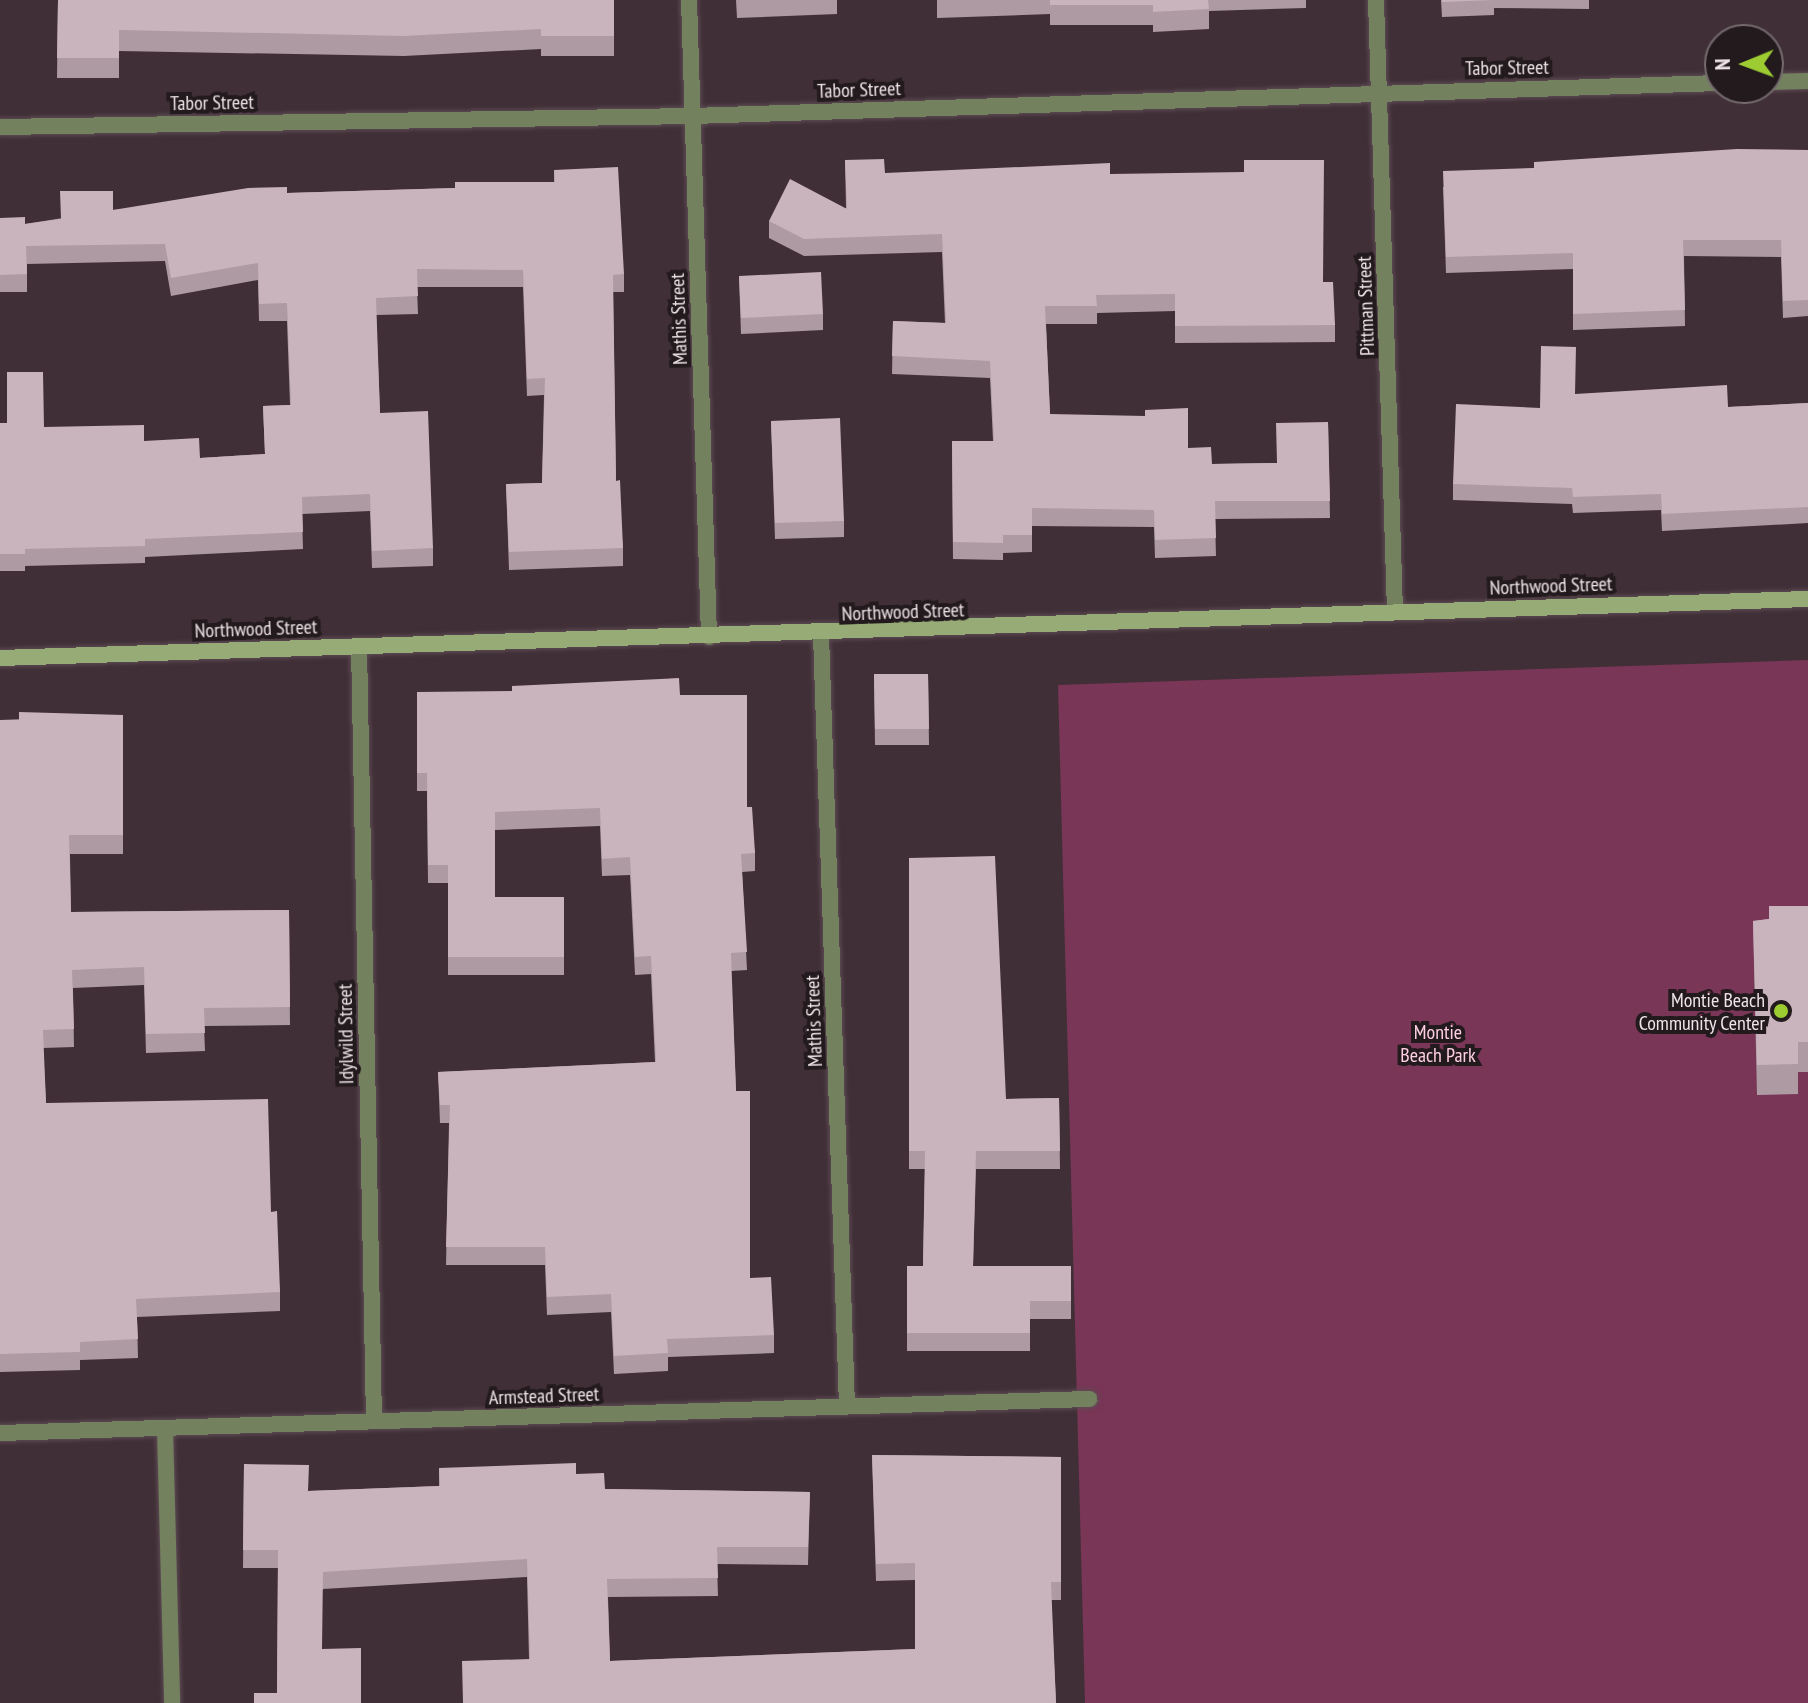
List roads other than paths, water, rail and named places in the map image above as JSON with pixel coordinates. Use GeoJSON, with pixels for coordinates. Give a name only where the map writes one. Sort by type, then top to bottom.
{"type":"FeatureCollection","features":[{"type":"Feature","properties":{"kind":"street","name":"Mathis Street"},"geometry":{"type":"LineString","coordinates":[[689,0],[709,637]]}},
{"type":"Feature","properties":{"kind":"street","name":"Pittman Street"},"geometry":{"type":"LineString","coordinates":[[1376,0],[1395,611]]}},
{"type":"Feature","properties":{"kind":"street"},"geometry":{"type":"LineString","coordinates":[[1784,82],[1808,81]]}},
{"type":"Feature","properties":{"kind":"street","name":"Tabor Street"},"geometry":{"type":"LineString","coordinates":[[0,127],[692,116],[1379,91],[1704,83]]}},
{"type":"Feature","properties":{"kind":"street","name":"Northwood Street"},"geometry":{"type":"LineString","coordinates":[[0,658],[821,635],[1395,611],[1808,599]]}},
{"type":"Feature","properties":{"kind":"street","name":"Mathis Street"},"geometry":{"type":"LineString","coordinates":[[821,635],[847,1406]]}},
{"type":"Feature","properties":{"kind":"street","name":"Idylwild Street"},"geometry":{"type":"LineString","coordinates":[[359,646],[374,1421]]}},
{"type":"Feature","properties":{"kind":"street","name":"Armstead Street"},"geometry":{"type":"LineString","coordinates":[[0,1433],[1089,1399]]}},
{"type":"Feature","properties":{"kind":"street"},"geometry":{"type":"LineString","coordinates":[[165,1429],[172,1703]]}},
{"type":"Feature","properties":{"kind":"place","name":"Montie Beach Community Center"},"geometry":{"type":"Point","coordinates":[1781,1011]}},
{"type":"Feature","properties":{"kind":"park label","name":"Montie Beach Park"},"geometry":{"type":"Point","coordinates":[1438,1044]}}]}
